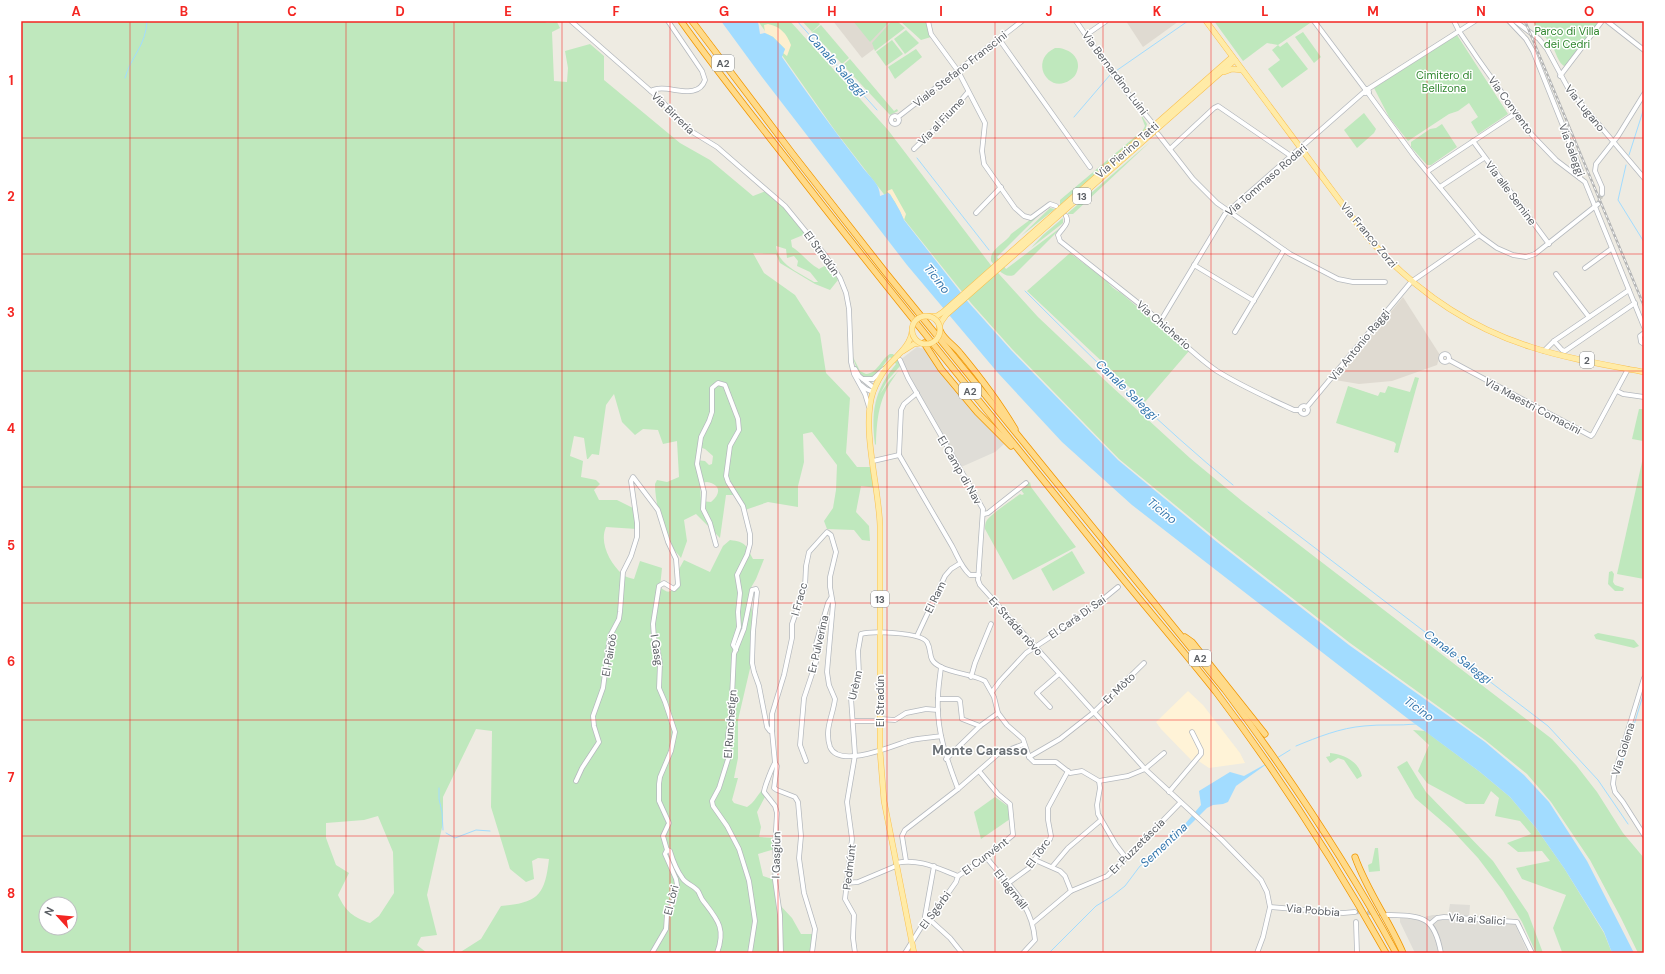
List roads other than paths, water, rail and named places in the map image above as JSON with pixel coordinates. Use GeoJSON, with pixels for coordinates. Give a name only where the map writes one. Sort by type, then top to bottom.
{"type":"FeatureCollection","features":[{"type":"Feature","properties":{"kind":"highway","name":"A2"},"geometry":{"type":"LineString","coordinates":[[681,21],[745,107],[879,278],[1196,668],[1264,758],[1332,860],[1386,953]]}},
{"type":"Feature","properties":{"kind":"highway","name":"A2"},"geometry":{"type":"LineString","coordinates":[[692,21],[792,153],[1027,448],[1225,690],[1284,771],[1344,863],[1396,953]]}},
{"type":"Feature","properties":{"kind":"highway"},"geometry":{"type":"LineString","coordinates":[[940,329],[943,336],[955,346],[999,402],[1027,448]]}},
{"type":"Feature","properties":{"kind":"highway"},"geometry":{"type":"LineString","coordinates":[[922,343],[941,369],[977,412],[1033,467]]}},
{"type":"Feature","properties":{"kind":"highway","name":"A2"},"geometry":{"type":"LineString","coordinates":[[1181,635],[1192,642],[1265,734]]}},
{"type":"Feature","properties":{"kind":"highway"},"geometry":{"type":"LineString","coordinates":[[1355,857],[1364,879],[1389,923],[1403,953]]}},
{"type":"Feature","properties":{"kind":"main road","name":"Via Franco Zorzi"},"geometry":{"type":"LineString","coordinates":[[1206,21],[1367,236],[1387,259],[1411,282],[1439,303],[1465,319],[1493,333],[1544,351],[1644,372]]}},
{"type":"Feature","properties":{"kind":"main road","name":"Via Pierino Tatti"},"geometry":{"type":"LineString","coordinates":[[1005,261],[1221,74],[1234,59]]}},
{"type":"Feature","properties":{"kind":"main road","name":"Via Pierino Tatti"},"geometry":{"type":"LineString","coordinates":[[1157,130],[1234,59]]}},
{"type":"Feature","properties":{"kind":"main road"},"geometry":{"type":"LineString","coordinates":[[1221,74],[1229,70],[1242,70]]}},
{"type":"Feature","properties":{"kind":"main road","name":"13"},"geometry":{"type":"LineString","coordinates":[[929,316],[937,316],[943,312],[1005,261]]}},
{"type":"Feature","properties":{"kind":"main road","name":"13"},"geometry":{"type":"LineString","coordinates":[[940,329],[941,322],[946,315],[1005,261]]}},
{"type":"Feature","properties":{"kind":"main road"},"geometry":{"type":"LineString","coordinates":[[929,316],[936,320],[940,329],[938,337],[928,344],[922,343],[915,338],[912,327],[920,317],[929,316]]}},
{"type":"Feature","properties":{"kind":"main road","name":"13"},"geometry":{"type":"LineString","coordinates":[[869,407],[874,390],[883,373],[911,338],[912,331]]}},
{"type":"Feature","properties":{"kind":"main road","name":"13"},"geometry":{"type":"LineString","coordinates":[[900,353],[914,344],[922,343]]}},
{"type":"Feature","properties":{"kind":"main road","name":"El Stradún"},"geometry":{"type":"LineString","coordinates":[[869,407],[869,431],[880,516],[880,751],[884,801],[914,953]]}},
{"type":"Feature","properties":{"kind":"street","name":"Via Birreria"},"geometry":{"type":"LineString","coordinates":[[571,21],[657,96],[686,128],[717,147],[779,201]]}},
{"type":"Feature","properties":{"kind":"street"},"geometry":{"type":"LineString","coordinates":[[651,91],[658,88],[694,90],[702,85],[705,78],[702,71],[668,21]]}},
{"type":"Feature","properties":{"kind":"street"},"geometry":{"type":"LineString","coordinates":[[928,21],[933,37],[958,71],[986,124],[982,151],[983,163],[1015,208],[1027,217],[1032,217],[1050,204],[1056,206]]}},
{"type":"Feature","properties":{"kind":"street","name":"Viale Stefano Franscini"},"geometry":{"type":"LineString","coordinates":[[898,117],[1022,21]]}},
{"type":"Feature","properties":{"kind":"street","name":"Via Bernardino Luini"},"geometry":{"type":"LineString","coordinates":[[1076,21],[1112,73],[1193,179],[1227,212],[1284,250],[1338,279],[1353,282],[1384,282]]}},
{"type":"Feature","properties":{"kind":"street"},"geometry":{"type":"LineString","coordinates":[[1086,35],[1106,21]]}},
{"type":"Feature","properties":{"kind":"street"},"geometry":{"type":"LineString","coordinates":[[1314,21],[1405,144],[1479,235],[1497,248],[1513,255],[1523,257],[1535,254],[1596,206]]}},
{"type":"Feature","properties":{"kind":"street","name":"Via Convento"},"geometry":{"type":"LineString","coordinates":[[1454,21],[1459,31],[1516,113],[1543,149],[1580,178]]}},
{"type":"Feature","properties":{"kind":"street","name":"Via Tommaso Rodari"},"geometry":{"type":"LineString","coordinates":[[1158,322],[1163,317],[1227,212],[1366,91],[1475,21]]}},
{"type":"Feature","properties":{"kind":"street","name":"Via Saleggi"},"geometry":{"type":"LineString","coordinates":[[1509,21],[1526,39],[1533,51],[1581,171],[1580,178],[1587,185],[1611,249],[1644,327]]}},
{"type":"Feature","properties":{"kind":"street","name":"Via Lugano"},"geometry":{"type":"LineString","coordinates":[[1515,21],[1539,39],[1547,49],[1560,76],[1568,88],[1644,178]]}},
{"type":"Feature","properties":{"kind":"street"},"geometry":{"type":"LineString","coordinates":[[1560,76],[1602,21]]}},
{"type":"Feature","properties":{"kind":"street"},"geometry":{"type":"LineString","coordinates":[[1607,21],[1644,50]]}},
{"type":"Feature","properties":{"kind":"street"},"geometry":{"type":"LineString","coordinates":[[999,39],[1090,167]]}},
{"type":"Feature","properties":{"kind":"street"},"geometry":{"type":"LineString","coordinates":[[657,96],[661,91],[667,89]]}},
{"type":"Feature","properties":{"kind":"street","name":"Via al Fiume"},"geometry":{"type":"LineString","coordinates":[[914,149],[948,116],[968,92]]}},
{"type":"Feature","properties":{"kind":"street"},"geometry":{"type":"LineString","coordinates":[[1602,194],[1602,187],[1594,169],[1598,161],[1614,142],[1644,94]]}},
{"type":"Feature","properties":{"kind":"street"},"geometry":{"type":"LineString","coordinates":[[1170,149],[1217,106],[1291,156]]}},
{"type":"Feature","properties":{"kind":"street"},"geometry":{"type":"LineString","coordinates":[[1428,172],[1516,113]]}},
{"type":"Feature","properties":{"kind":"street","name":"Via alle Semine"},"geometry":{"type":"LineString","coordinates":[[1473,142],[1549,244]]}},
{"type":"Feature","properties":{"kind":"street"},"geometry":{"type":"LineString","coordinates":[[1440,187],[1484,158]]}},
{"type":"Feature","properties":{"kind":"street"},"geometry":{"type":"LineString","coordinates":[[976,213],[1001,188]]}},
{"type":"Feature","properties":{"kind":"street","name":"El Stradún"},"geometry":{"type":"LineString","coordinates":[[779,201],[794,215],[836,270],[842,282],[849,309],[851,362],[854,374],[865,394],[869,407]]}},
{"type":"Feature","properties":{"kind":"street","name":"Via Chicherio"},"geometry":{"type":"LineString","coordinates":[[1066,216],[1068,220],[1067,224],[1058,235],[1060,241],[1149,312],[1158,322],[1218,371],[1276,402],[1294,410],[1300,410]]}},
{"type":"Feature","properties":{"kind":"street","name":"Via Antonio Raggi"},"geometry":{"type":"LineString","coordinates":[[1300,410],[1303,407],[1307,407],[1411,282],[1479,235]]}},
{"type":"Feature","properties":{"kind":"street"},"geometry":{"type":"LineString","coordinates":[[1585,268],[1611,249]]}},
{"type":"Feature","properties":{"kind":"street"},"geometry":{"type":"LineString","coordinates":[[1235,332],[1284,250]]}},
{"type":"Feature","properties":{"kind":"street"},"geometry":{"type":"LineString","coordinates":[[1194,265],[1254,301]]}},
{"type":"Feature","properties":{"kind":"street"},"geometry":{"type":"LineString","coordinates":[[1556,274],[1589,317]]}},
{"type":"Feature","properties":{"kind":"street"},"geometry":{"type":"LineString","coordinates":[[1544,351],[1554,341],[1629,290]]}},
{"type":"Feature","properties":{"kind":"street"},"geometry":{"type":"LineString","coordinates":[[1554,341],[1562,350],[1565,351],[1635,304]]}},
{"type":"Feature","properties":{"kind":"street"},"geometry":{"type":"LineString","coordinates":[[1644,333],[1640,336],[1641,342],[1644,344]]}},
{"type":"Feature","properties":{"kind":"street","name":"El Camp di Nav"},"geometry":{"type":"LineString","coordinates":[[900,360],[905,374],[982,507],[984,514],[979,575]]}},
{"type":"Feature","properties":{"kind":"street","name":"Via Maestri Comacini"},"geometry":{"type":"LineString","coordinates":[[1449,360],[1588,435],[1593,434],[1628,369]]}},
{"type":"Feature","properties":{"kind":"street"},"geometry":{"type":"LineString","coordinates":[[851,362],[858,374],[874,390]]}},
{"type":"Feature","properties":{"kind":"street"},"geometry":{"type":"LineString","coordinates":[[863,379],[873,379],[892,362]]}},
{"type":"Feature","properties":{"kind":"street"},"geometry":{"type":"LineString","coordinates":[[858,382],[866,389],[874,390]]}},
{"type":"Feature","properties":{"kind":"street"},"geometry":{"type":"LineString","coordinates":[[716,545],[710,523],[703,509],[704,492],[697,464],[701,437],[712,412],[712,388],[716,384],[721,383],[725,385],[728,390],[739,424],[738,434],[730,446],[726,478],[744,506],[750,538],[747,555],[737,575],[740,593],[738,612],[740,627],[733,645],[736,650]]}},
{"type":"Feature","properties":{"kind":"street"},"geometry":{"type":"LineString","coordinates":[[1617,391],[1624,394],[1644,397]]}},
{"type":"Feature","properties":{"kind":"street"},"geometry":{"type":"LineString","coordinates":[[917,393],[904,404],[901,410],[899,455],[959,558],[959,564],[970,575],[979,575]]}},
{"type":"Feature","properties":{"kind":"street"},"geometry":{"type":"LineString","coordinates":[[873,461],[899,455]]}},
{"type":"Feature","properties":{"kind":"street","name":"El Pairöö"},"geometry":{"type":"LineString","coordinates":[[576,781],[582,768],[599,742],[594,726],[593,716],[603,688],[610,636],[619,619],[623,572],[631,556],[637,536],[638,523],[631,481],[632,477]]}},
{"type":"Feature","properties":{"kind":"street","name":"I Gasg"},"geometry":{"type":"LineString","coordinates":[[632,477],[635,478],[640,487],[656,506],[668,542],[677,562],[678,585],[674,590],[664,583],[659,586],[653,624],[654,638],[658,646],[660,663],[658,688],[665,702],[675,732],[671,750],[660,777],[659,784],[659,801],[669,823],[663,836],[668,850]]}},
{"type":"Feature","properties":{"kind":"street"},"geometry":{"type":"LineString","coordinates":[[984,514],[988,513],[1026,483]]}},
{"type":"Feature","properties":{"kind":"street","name":"I Fracc"},"geometry":{"type":"LineString","coordinates":[[772,731],[772,714],[784,674],[792,638],[792,624],[805,587],[806,566],[809,552],[827,532],[831,534],[835,551],[830,577],[831,598],[833,604],[827,672],[828,685],[835,699],[828,724],[829,743],[832,750],[837,754],[855,756],[880,751],[908,741],[941,736]]}},
{"type":"Feature","properties":{"kind":"street","name":"El Ram"},"geometry":{"type":"LineString","coordinates":[[917,636],[945,576],[951,569],[959,564]]}},
{"type":"Feature","properties":{"kind":"street","name":"Er Stráda nòvo"},"geometry":{"type":"LineString","coordinates":[[979,575],[980,585],[1144,769],[1222,840],[1261,880],[1267,892],[1270,907]]}},
{"type":"Feature","properties":{"kind":"street","name":"El Carà Di Sai"},"geometry":{"type":"LineString","coordinates":[[992,692],[1005,675],[1026,653],[1085,614],[1118,587]]}},
{"type":"Feature","properties":{"kind":"street"},"geometry":{"type":"LineString","coordinates":[[736,650],[744,629],[752,591],[756,589],[757,593],[753,632],[752,666],[759,686],[767,726],[770,731],[772,731],[774,763],[777,765],[774,788],[779,792],[795,797],[799,806],[801,836],[799,858],[804,893],[815,929],[812,953]]}},
{"type":"Feature","properties":{"kind":"street","name":"Er Pulverína"},"geometry":{"type":"LineString","coordinates":[[806,761],[800,745],[804,698],[816,662],[816,642],[828,603],[831,598]]}},
{"type":"Feature","properties":{"kind":"street"},"geometry":{"type":"LineString","coordinates":[[971,676],[992,624]]}},
{"type":"Feature","properties":{"kind":"street","name":"Urènn"},"geometry":{"type":"LineString","coordinates":[[855,756],[851,698],[859,674],[858,649],[860,636],[862,634],[880,633],[917,636]]}},
{"type":"Feature","properties":{"kind":"street"},"geometry":{"type":"LineString","coordinates":[[917,636],[923,638],[927,642],[931,658],[941,667],[985,681],[992,692],[998,713],[1007,725],[1023,739],[1029,757],[1036,762],[1058,763],[1068,772],[1073,773],[1082,771],[1099,781],[1128,776],[1144,769],[1164,753]]}},
{"type":"Feature","properties":{"kind":"street","name":"El Runchetígn"},"geometry":{"type":"LineString","coordinates":[[736,650],[731,718],[728,735],[730,751],[726,768],[712,804],[727,826],[739,849],[749,881],[755,921],[750,953]]}},
{"type":"Feature","properties":{"kind":"street","name":"Er Mòto"},"geometry":{"type":"LineString","coordinates":[[1029,757],[1060,739],[1093,713],[1144,663]]}},
{"type":"Feature","properties":{"kind":"street"},"geometry":{"type":"LineString","coordinates":[[941,667],[938,699],[941,736],[946,759],[958,789]]}},
{"type":"Feature","properties":{"kind":"street"},"geometry":{"type":"LineString","coordinates":[[1050,707],[1037,693],[1059,674]]}},
{"type":"Feature","properties":{"kind":"street","name":"Via Golena"},"geometry":{"type":"LineString","coordinates":[[1644,678],[1614,776],[1613,784],[1615,792],[1644,835]]}},
{"type":"Feature","properties":{"kind":"street"},"geometry":{"type":"LineString","coordinates":[[938,699],[958,699],[962,709],[962,719],[980,726]]}},
{"type":"Feature","properties":{"kind":"street"},"geometry":{"type":"LineString","coordinates":[[853,721],[895,720],[906,713],[926,709],[938,710]]}},
{"type":"Feature","properties":{"kind":"street"},"geometry":{"type":"LineString","coordinates":[[946,759],[980,726],[998,713]]}},
{"type":"Feature","properties":{"kind":"street"},"geometry":{"type":"LineString","coordinates":[[1168,792],[1201,754],[1201,750],[1192,732]]}},
{"type":"Feature","properties":{"kind":"street"},"geometry":{"type":"LineString","coordinates":[[906,861],[902,836],[904,831],[979,772],[998,754],[1024,744]]}},
{"type":"Feature","properties":{"kind":"street","name":"Pedmúnt"},"geometry":{"type":"LineString","coordinates":[[855,756],[847,797],[847,811],[852,839],[845,899],[854,915],[853,938],[855,953]]}},
{"type":"Feature","properties":{"kind":"street","name":"I Gasgiún"},"geometry":{"type":"LineString","coordinates":[[774,763],[764,792],[775,806],[777,813],[775,880],[780,915],[781,953]]}},
{"type":"Feature","properties":{"kind":"street","name":"El Cunvént"},"geometry":{"type":"LineString","coordinates":[[846,883],[858,882],[906,861],[922,862],[958,876],[986,857],[1013,835],[1014,831],[1010,804],[998,794],[979,772]]}},
{"type":"Feature","properties":{"kind":"street","name":"El Törc"},"geometry":{"type":"LineString","coordinates":[[1007,884],[1029,868],[1051,838],[1048,808],[1068,772]]}},
{"type":"Feature","properties":{"kind":"street"},"geometry":{"type":"LineString","coordinates":[[1099,781],[1100,788],[1097,811],[1116,845],[1126,858]]}},
{"type":"Feature","properties":{"kind":"street","name":"Er Puzzetáscia"},"geometry":{"type":"LineString","coordinates":[[1033,923],[1071,891],[1104,878],[1126,858],[1180,803]]}},
{"type":"Feature","properties":{"kind":"street"},"geometry":{"type":"LineString","coordinates":[[1052,867],[1068,848],[1101,820]]}},
{"type":"Feature","properties":{"kind":"street"},"geometry":{"type":"LineString","coordinates":[[668,850],[684,879],[697,891],[704,902],[712,910],[720,926],[721,931],[717,953]]}},
{"type":"Feature","properties":{"kind":"street","name":"El Lòri"},"geometry":{"type":"LineString","coordinates":[[652,953],[666,930],[667,914],[674,900],[676,890],[676,879],[665,854],[668,850]]}},
{"type":"Feature","properties":{"kind":"street","name":"El Iagmáll"},"geometry":{"type":"LineString","coordinates":[[986,857],[1026,906],[1033,923]]}},
{"type":"Feature","properties":{"kind":"street"},"geometry":{"type":"LineString","coordinates":[[1035,860],[1052,867],[1063,874],[1071,891]]}},
{"type":"Feature","properties":{"kind":"street"},"geometry":{"type":"LineString","coordinates":[[934,866],[925,916],[927,920],[950,938],[962,953]]}},
{"type":"Feature","properties":{"kind":"street","name":"El Sgérbi"},"geometry":{"type":"LineString","coordinates":[[905,953],[927,920],[952,888],[958,876]]}},
{"type":"Feature","properties":{"kind":"street"},"geometry":{"type":"LineString","coordinates":[[1257,953],[1263,938],[1270,907]]}},
{"type":"Feature","properties":{"kind":"street","name":"Via Pobbia"},"geometry":{"type":"LineString","coordinates":[[1270,907],[1343,913],[1355,912]]}},
{"type":"Feature","properties":{"kind":"street"},"geometry":{"type":"LineString","coordinates":[[1387,914],[1417,917],[1430,924],[1437,934],[1440,953]]}},
{"type":"Feature","properties":{"kind":"street","name":"Via ai Salici"},"geometry":{"type":"LineString","coordinates":[[1430,924],[1437,918],[1444,917],[1517,922],[1532,953]]}},
{"type":"Feature","properties":{"kind":"street"},"geometry":{"type":"LineString","coordinates":[[1356,922],[1356,953]]}},
{"type":"Feature","properties":{"kind":"street"},"geometry":{"type":"LineString","coordinates":[[1023,953],[1035,941],[1033,923]]}},
{"type":"Feature","properties":{"kind":"water","name":"Ticino"},"geometry":{"type":"Polygon","coordinates":[[[721,21],[758,21],[760,34],[765,33],[773,37],[785,49],[782,57],[832,127],[874,181],[880,192],[880,196],[888,193],[890,194],[904,220],[969,303],[1011,350],[1118,460],[1217,542],[1349,645],[1485,742],[1524,775],[1549,802],[1587,861],[1634,953],[1612,953],[1604,932],[1564,868],[1536,828],[1510,797],[1480,772],[1407,718],[1132,505],[1062,442],[998,373],[907,265],[762,77],[721,21]]]}},
{"type":"Feature","properties":{"kind":"water"},"geometry":{"type":"Polygon","coordinates":[[[1271,761],[1236,786],[1228,802],[1213,805],[1207,808],[1169,843],[1201,805],[1199,791],[1230,772],[1244,776],[1271,761]]]}},
{"type":"Feature","properties":{"kind":"waterway"},"geometry":{"type":"LineString","coordinates":[[125,78],[144,37],[147,21]]}},
{"type":"Feature","properties":{"kind":"waterway","name":"Canale Saleggi"},"geometry":{"type":"LineString","coordinates":[[797,21],[877,110]]}},
{"type":"Feature","properties":{"kind":"waterway"},"geometry":{"type":"LineString","coordinates":[[1113,73],[1188,21]]}},
{"type":"Feature","properties":{"kind":"waterway"},"geometry":{"type":"LineString","coordinates":[[1074,117],[1110,75]]}},
{"type":"Feature","properties":{"kind":"waterway"},"geometry":{"type":"LineString","coordinates":[[1629,155],[1644,108]]}},
{"type":"Feature","properties":{"kind":"waterway","name":"Canale Saleggi"},"geometry":{"type":"LineString","coordinates":[[917,158],[989,250]]}},
{"type":"Feature","properties":{"kind":"waterway"},"geometry":{"type":"LineString","coordinates":[[1626,165],[1618,200],[1644,242]]}},
{"type":"Feature","properties":{"kind":"waterway","name":"Canale Saleggi"},"geometry":{"type":"LineString","coordinates":[[1025,291],[1153,415],[1233,485]]}},
{"type":"Feature","properties":{"kind":"waterway","name":"Canale Saleggi"},"geometry":{"type":"LineString","coordinates":[[1268,512],[1548,726],[1598,780],[1628,824]]}},
{"type":"Feature","properties":{"kind":"waterway"},"geometry":{"type":"LineString","coordinates":[[1619,774],[1644,692]]}},
{"type":"Feature","properties":{"kind":"waterway","name":"Sementina"},"geometry":{"type":"LineString","coordinates":[[1296,746],[1329,733],[1355,727],[1370,725],[1416,724]]}},
{"type":"Feature","properties":{"kind":"waterway","name":"Sementina"},"geometry":{"type":"LineString","coordinates":[[1277,758],[1290,750]]}},
{"type":"Feature","properties":{"kind":"waterway"},"geometry":{"type":"LineString","coordinates":[[439,788],[443,830]]}},
{"type":"Feature","properties":{"kind":"waterway"},"geometry":{"type":"LineString","coordinates":[[446,833],[455,838],[476,830],[490,831]]}},
{"type":"Feature","properties":{"kind":"waterway","name":"Sementina"},"geometry":{"type":"LineString","coordinates":[[1049,953],[1096,906],[1125,886],[1140,866],[1169,843]]}},
{"type":"Feature","properties":{"kind":"tunnel"},"geometry":{"type":"LineString","coordinates":[[1598,204],[1602,194]]}},
{"type":"Feature","properties":{"kind":"tunnel"},"geometry":{"type":"LineString","coordinates":[[1355,912],[1384,914]]}},
{"type":"Feature","properties":{"kind":"railway"},"geometry":{"type":"LineString","coordinates":[[1525,21],[1644,306]]}},
{"type":"Feature","properties":{"kind":"district","name":"Monte Carasso"},"geometry":{"type":"Point","coordinates":[980,750]}},
{"type":"Feature","properties":{"kind":"park label","name":"Parco di Villa dei Cedri"},"geometry":{"type":"Point","coordinates":[1567,37]}},
{"type":"Feature","properties":{"kind":"park label","name":"Cimitero di Bellizona"},"geometry":{"type":"Point","coordinates":[1444,81]}}]}
